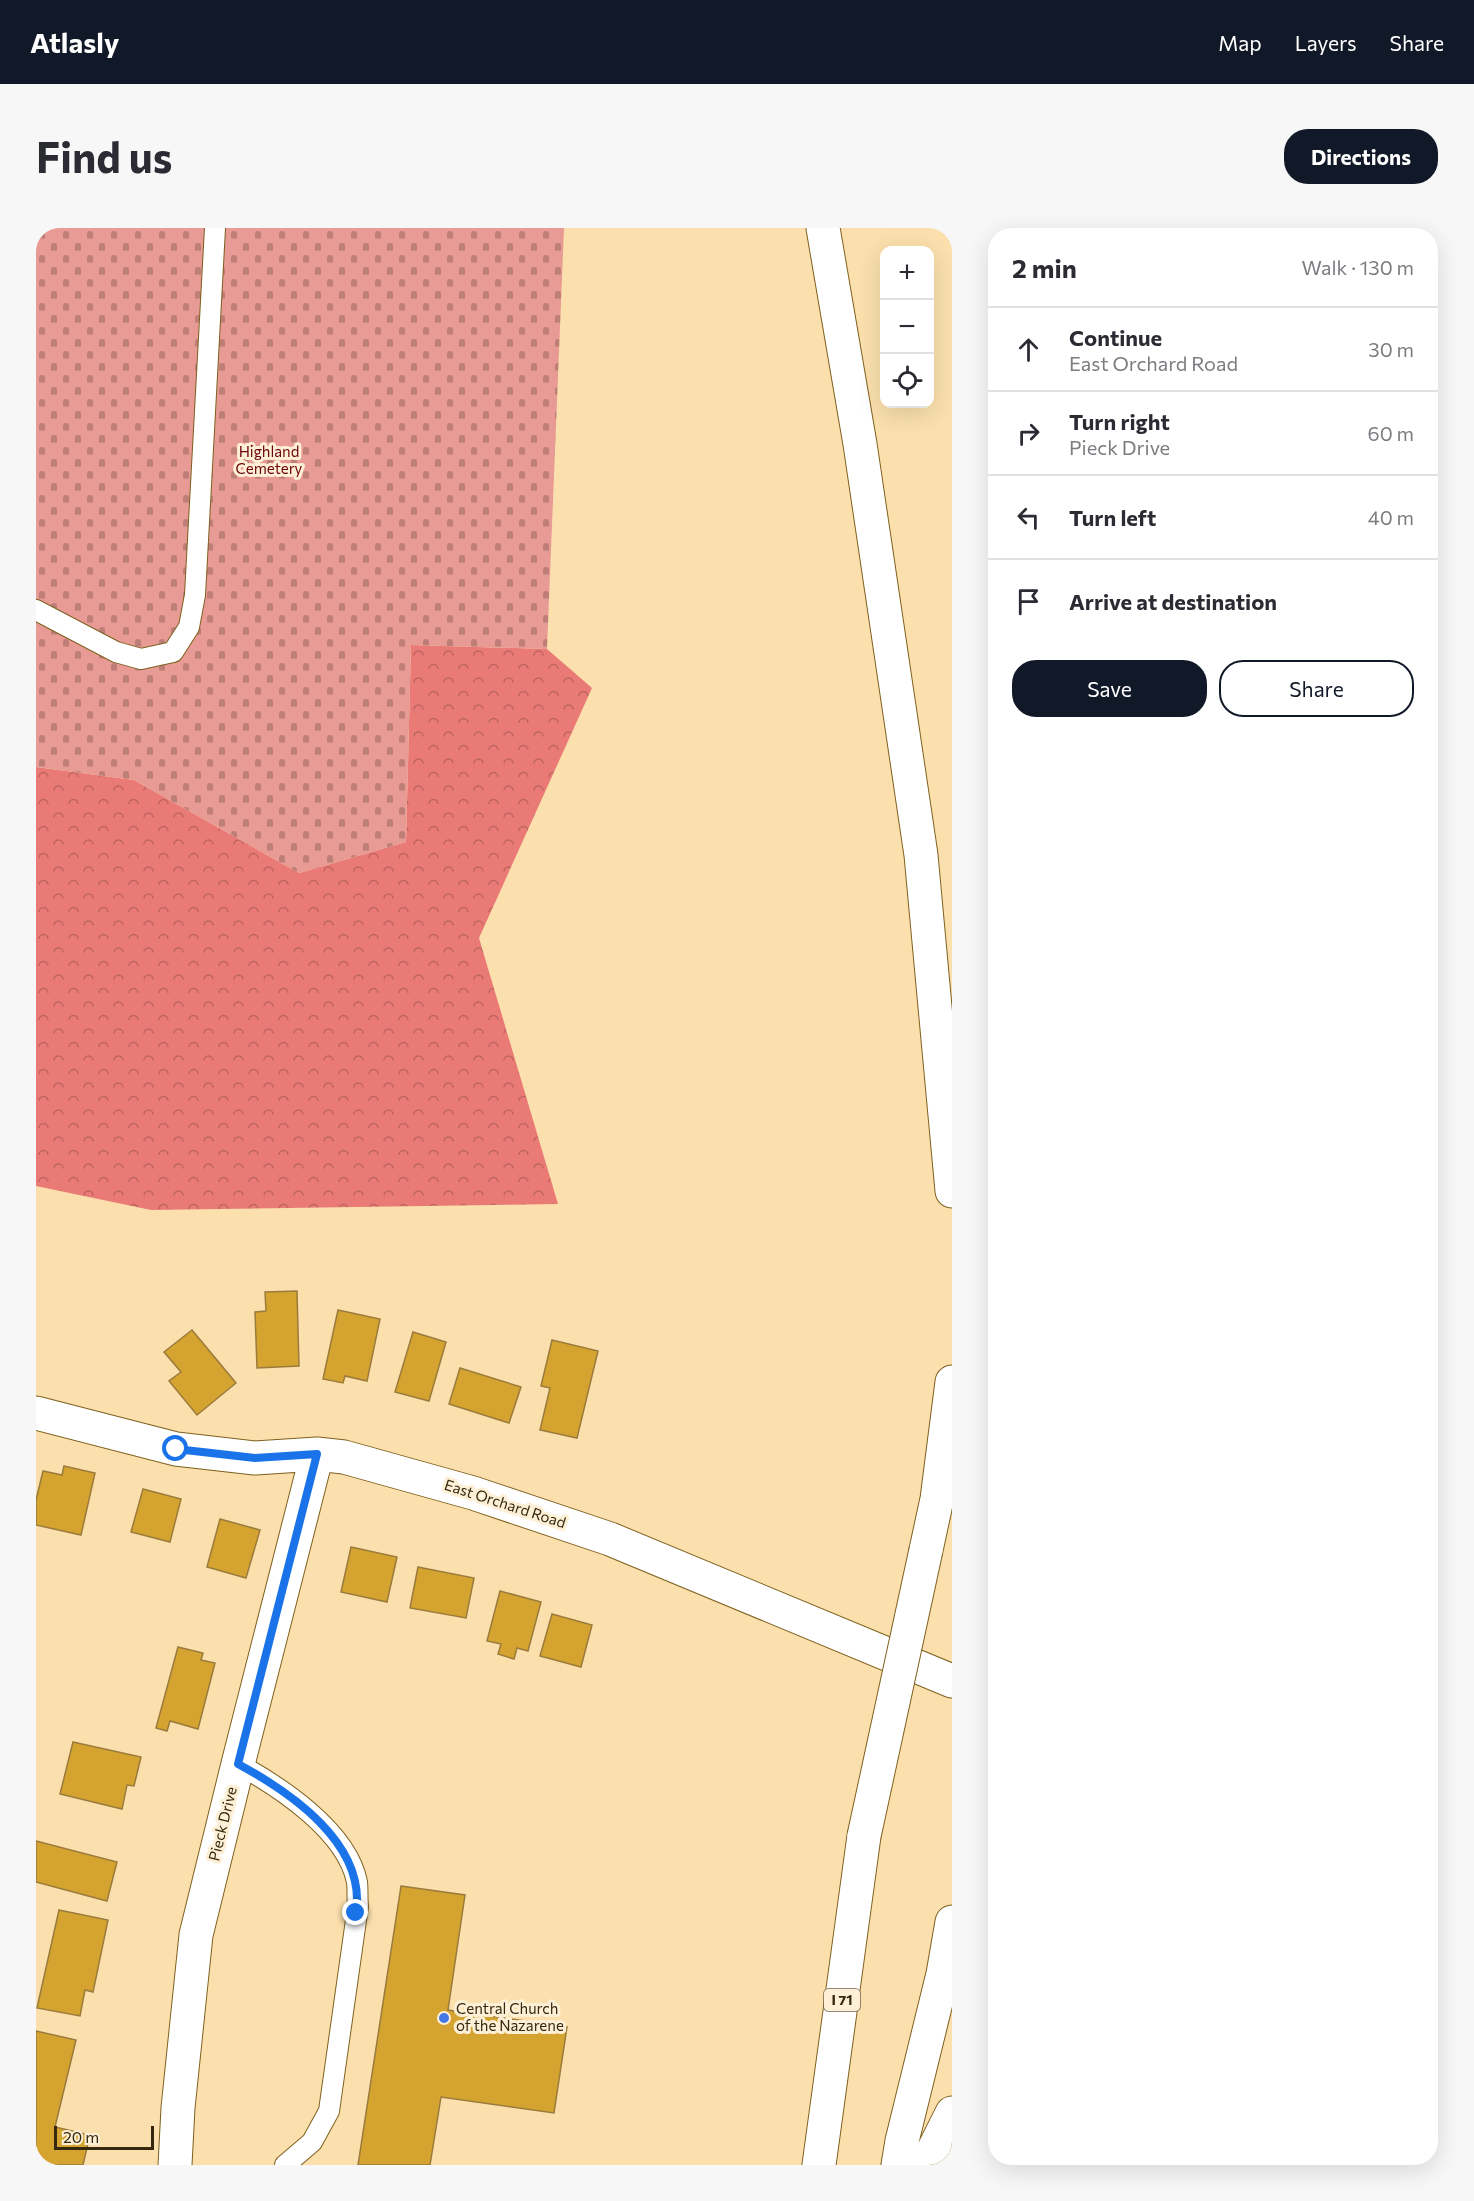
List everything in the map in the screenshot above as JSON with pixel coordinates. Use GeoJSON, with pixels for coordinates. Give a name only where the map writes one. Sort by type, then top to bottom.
{"type":"FeatureCollection","features":[{"type":"Feature","properties":{"kind":"main road"},"geometry":{"type":"LineString","coordinates":[[823,228],[860,444],[921,855],[952,1191]]}},
{"type":"Feature","properties":{"kind":"main road","name":"I 71"},"geometry":{"type":"LineString","coordinates":[[819,2165],[864,1836],[937,1499],[952,1382]]}},
{"type":"Feature","properties":{"kind":"main road","name":"East Orchard Road"},"geometry":{"type":"LineString","coordinates":[[36,1413],[176,1449],[255,1458],[317,1454],[344,1457],[473,1492],[610,1539],[952,1682]]}},
{"type":"Feature","properties":{"kind":"main road","name":"Pieck Drive"},"geometry":{"type":"LineString","coordinates":[[175,2165],[178,2108],[196,1935],[317,1454]]}},
{"type":"Feature","properties":{"kind":"main road"},"geometry":{"type":"LineString","coordinates":[[898,2165],[943,1974],[952,1922]]}},
{"type":"Feature","properties":{"kind":"main road"},"geometry":{"type":"LineString","coordinates":[[926,2165],[952,2113]]}},
{"type":"Feature","properties":{"kind":"lane"},"geometry":{"type":"LineString","coordinates":[[36,610],[116,652],[141,659],[173,652],[189,627],[195,595],[215,228]]}},
{"type":"Feature","properties":{"kind":"lane"},"geometry":{"type":"LineString","coordinates":[[238,1764],[273,1783],[302,1806],[333,1838],[347,1858],[357,1882],[358,1906],[329,2111],[312,2142],[285,2165]]}},
{"type":"Feature","properties":{"kind":"green space","name":"Highland Cemetery"},"geometry":{"type":"Polygon","coordinates":[[[36,228],[564,228],[547,649],[411,645],[406,842],[299,873],[134,780],[36,767],[36,228]]]}},
{"type":"Feature","properties":{"kind":"green space"},"geometry":{"type":"Polygon","coordinates":[[[411,645],[547,649],[592,688],[479,938],[558,1204],[151,1210],[36,1186],[36,767],[134,780],[299,873],[406,842],[411,645]]]}},
{"type":"Feature","properties":{"kind":"building"},"geometry":{"type":"Polygon","coordinates":[[[297,1291],[299,1366],[257,1368],[255,1312],[266,1311],[265,1292],[297,1291]]]}},
{"type":"Feature","properties":{"kind":"building"},"geometry":{"type":"Polygon","coordinates":[[[338,1310],[380,1319],[367,1381],[345,1376],[343,1383],[323,1379],[338,1310]]]}},
{"type":"Feature","properties":{"kind":"building"},"geometry":{"type":"Polygon","coordinates":[[[192,1330],[236,1383],[197,1415],[169,1381],[181,1372],[164,1352],[192,1330]]]}},
{"type":"Feature","properties":{"kind":"building"},"geometry":{"type":"Polygon","coordinates":[[[413,1332],[446,1342],[429,1401],[395,1392],[413,1332]]]}},
{"type":"Feature","properties":{"kind":"building"},"geometry":{"type":"Polygon","coordinates":[[[552,1340],[598,1351],[577,1438],[540,1430],[550,1388],[541,1386],[552,1340]]]}},
{"type":"Feature","properties":{"kind":"building"},"geometry":{"type":"Polygon","coordinates":[[[460,1368],[521,1387],[509,1423],[449,1404],[460,1368]]]}},
{"type":"Feature","properties":{"kind":"building"},"geometry":{"type":"Polygon","coordinates":[[[64,1466],[95,1473],[81,1535],[36,1525],[36,1500],[43,1471],[62,1475],[64,1466]]]}},
{"type":"Feature","properties":{"kind":"building"},"geometry":{"type":"Polygon","coordinates":[[[143,1489],[181,1499],[170,1542],[131,1532],[143,1489]]]}},
{"type":"Feature","properties":{"kind":"building"},"geometry":{"type":"Polygon","coordinates":[[[220,1519],[260,1530],[246,1578],[207,1567],[220,1519]]]}},
{"type":"Feature","properties":{"kind":"building"},"geometry":{"type":"Polygon","coordinates":[[[351,1547],[397,1557],[387,1602],[341,1592],[351,1547]]]}},
{"type":"Feature","properties":{"kind":"building"},"geometry":{"type":"Polygon","coordinates":[[[418,1567],[474,1578],[466,1618],[410,1608],[418,1567]]]}},
{"type":"Feature","properties":{"kind":"building"},"geometry":{"type":"Polygon","coordinates":[[[500,1591],[541,1602],[528,1651],[517,1648],[514,1659],[498,1654],[501,1644],[487,1641],[500,1591]]]}},
{"type":"Feature","properties":{"kind":"building"},"geometry":{"type":"Polygon","coordinates":[[[552,1614],[592,1625],[581,1667],[540,1656],[552,1614]]]}},
{"type":"Feature","properties":{"kind":"building"},"geometry":{"type":"Polygon","coordinates":[[[178,1647],[203,1653],[201,1660],[215,1663],[198,1729],[170,1721],[167,1731],[156,1728],[178,1647]]]}},
{"type":"Feature","properties":{"kind":"building"},"geometry":{"type":"Polygon","coordinates":[[[73,1742],[141,1757],[134,1786],[127,1785],[122,1809],[60,1794],[73,1742]]]}},
{"type":"Feature","properties":{"kind":"building"},"geometry":{"type":"Polygon","coordinates":[[[36,1841],[117,1862],[107,1901],[36,1882],[36,1841]]]}},
{"type":"Feature","properties":{"kind":"building","name":"Central Church of the Nazarene"},"geometry":{"type":"Polygon","coordinates":[[[401,1886],[465,1895],[448,2010],[567,2027],[554,2113],[441,2097],[430,2165],[358,2165],[401,1886]]]}},
{"type":"Feature","properties":{"kind":"building"},"geometry":{"type":"Polygon","coordinates":[[[59,1910],[108,1920],[93,1992],[85,1990],[80,2016],[37,2008],[59,1910]]]}},
{"type":"Feature","properties":{"kind":"building"},"geometry":{"type":"Polygon","coordinates":[[[36,2031],[76,2040],[55,2127],[90,2135],[83,2165],[36,2165],[36,2031]]]}},
{"type":"Feature","properties":{"kind":"place","name":"Central Church of the Nazarene"},"geometry":{"type":"Point","coordinates":[444,2018]}},
{"type":"Feature","properties":{"kind":"route"},"geometry":{"type":"LineString","coordinates":[[176,1449],[255,1458],[317,1454],[238,1764],[273,1783],[302,1806],[333,1838],[347,1858],[357,1882],[356,1913]]}}]}
